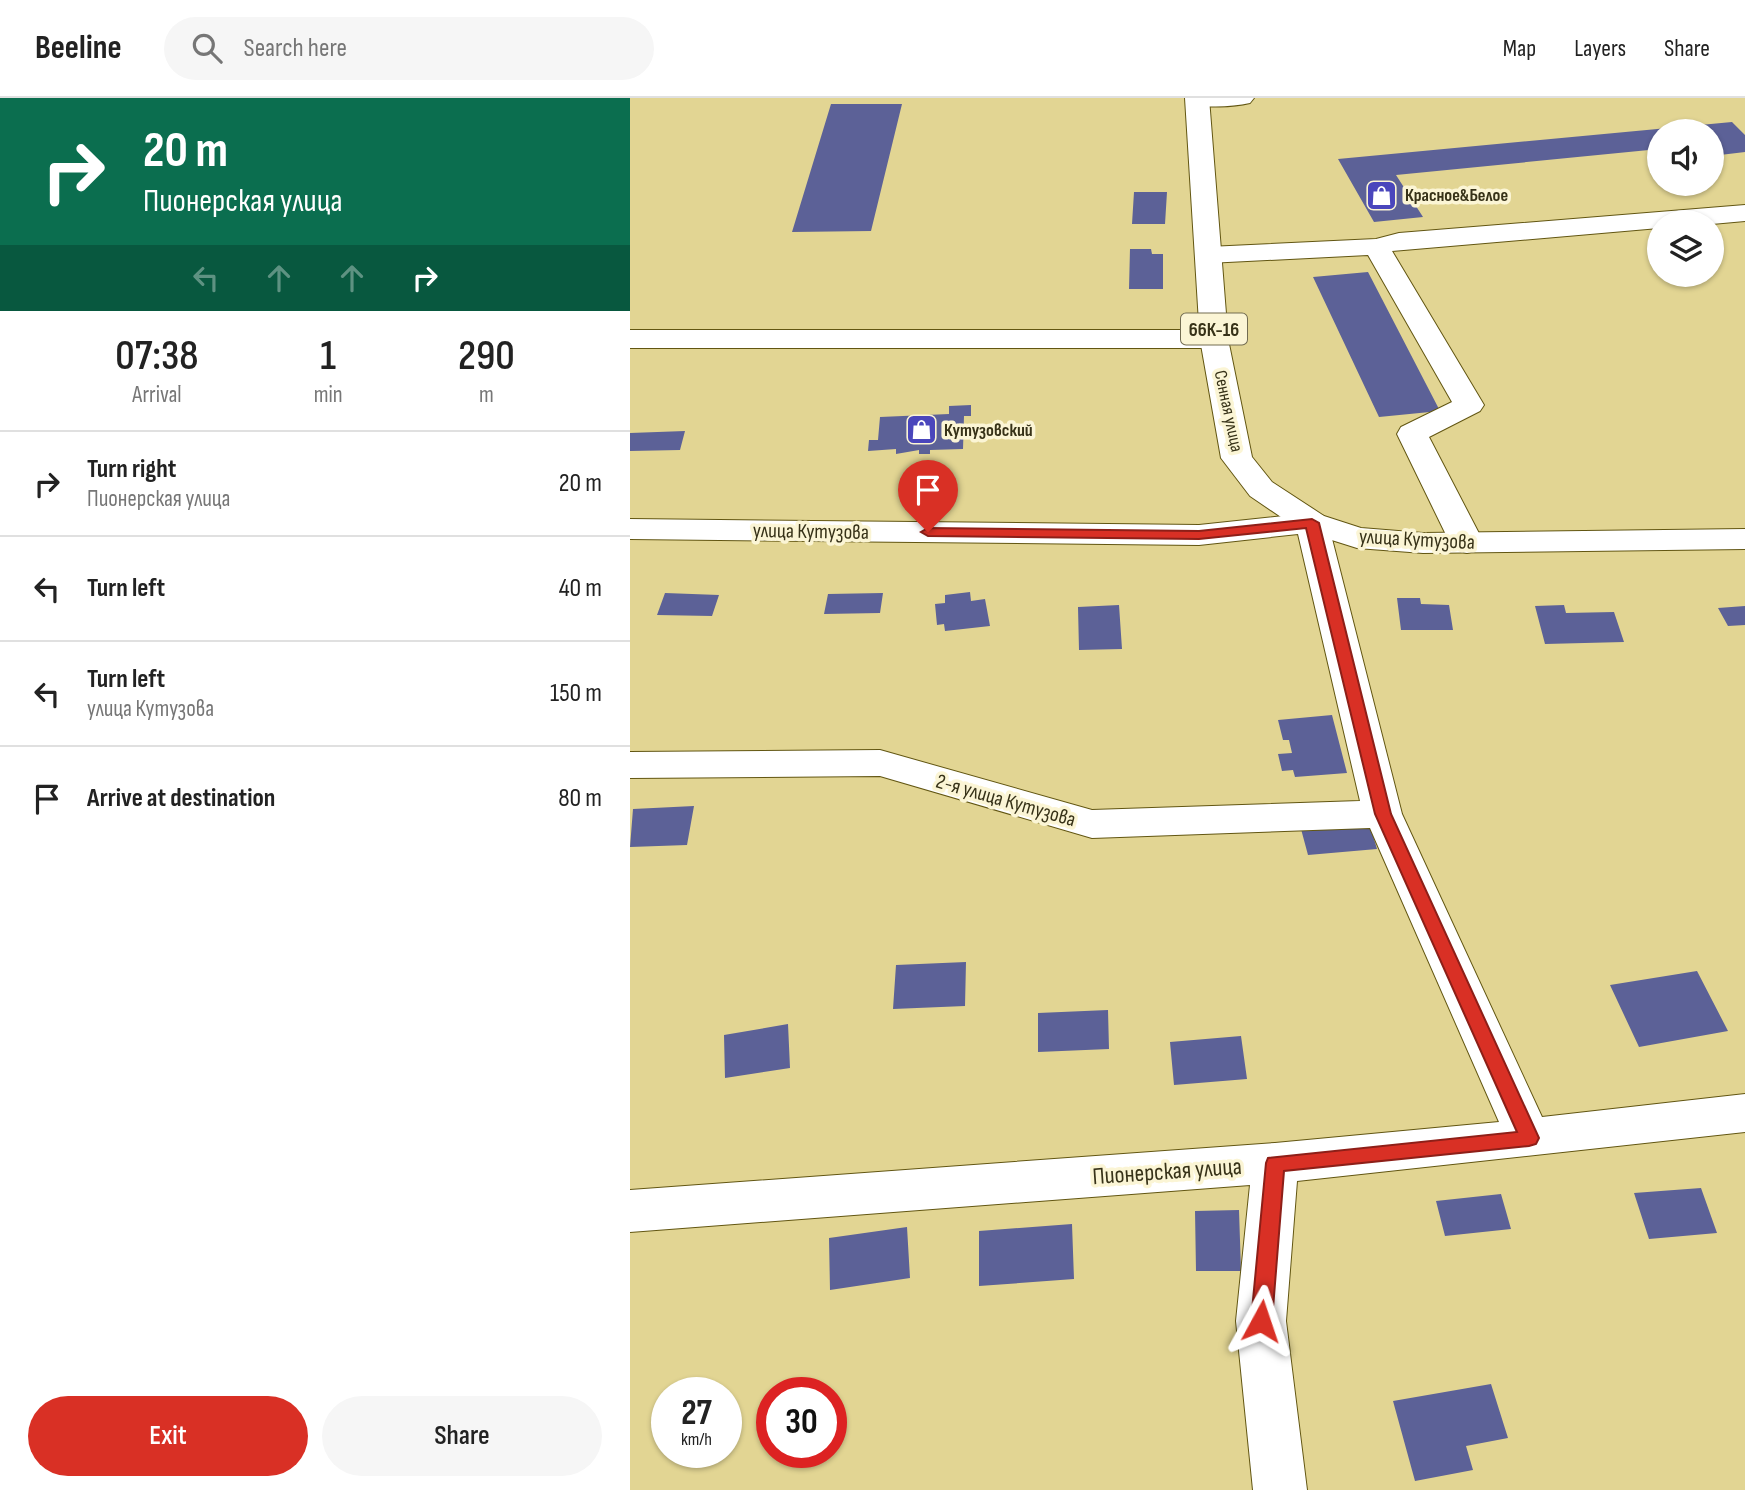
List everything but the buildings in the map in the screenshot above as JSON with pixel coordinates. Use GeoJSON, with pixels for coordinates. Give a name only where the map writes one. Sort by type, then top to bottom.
{"type":"FeatureCollection","features":[{"type":"Feature","properties":{"kind":"street"},"geometry":{"type":"LineString","coordinates":[[1197,99],[1242,98]]}},
{"type":"Feature","properties":{"kind":"street","name":"Сенная улица"},"geometry":{"type":"LineString","coordinates":[[1197,99],[1214,339],[1237,458],[1261,489],[1312,523]]}},
{"type":"Feature","properties":{"kind":"street"},"geometry":{"type":"LineString","coordinates":[[1208,255],[1376,247],[1399,241],[1745,213]]}},
{"type":"Feature","properties":{"kind":"street"},"geometry":{"type":"LineString","coordinates":[[1376,247],[1469,405],[1412,434],[1466,543]]}},
{"type":"Feature","properties":{"kind":"street"},"geometry":{"type":"LineString","coordinates":[[630,339],[1214,339]]}},
{"type":"Feature","properties":{"kind":"street"},"geometry":{"type":"LineString","coordinates":[[1312,523],[1383,814],[1529,1138]]}},
{"type":"Feature","properties":{"kind":"street","name":"улица Кутузова"},"geometry":{"type":"LineString","coordinates":[[630,529],[1199,535],[1312,523],[1357,538],[1423,543],[1745,539]]}},
{"type":"Feature","properties":{"kind":"street","name":"2-я улица Кутузова"},"geometry":{"type":"LineString","coordinates":[[630,765],[880,763],[1092,824],[1383,814]]}},
{"type":"Feature","properties":{"kind":"street","name":"Пионерская улица"},"geometry":{"type":"LineString","coordinates":[[630,1210],[1275,1163],[1745,1113]]}},
{"type":"Feature","properties":{"kind":"street"},"geometry":{"type":"LineString","coordinates":[[1275,1163],[1261,1321],[1280,1490]]}},
{"type":"Feature","properties":{"kind":"place","name":"Красное&Белое"},"geometry":{"type":"Point","coordinates":[1382,195]}},
{"type":"Feature","properties":{"kind":"place","name":"Кутузовский"},"geometry":{"type":"Point","coordinates":[921,430]}},
{"type":"Feature","properties":{"kind":"route"},"geometry":{"type":"LineString","coordinates":[[928,532],[1199,535],[1312,523],[1383,814],[1529,1138],[1275,1163],[1261,1321]]}}]}
